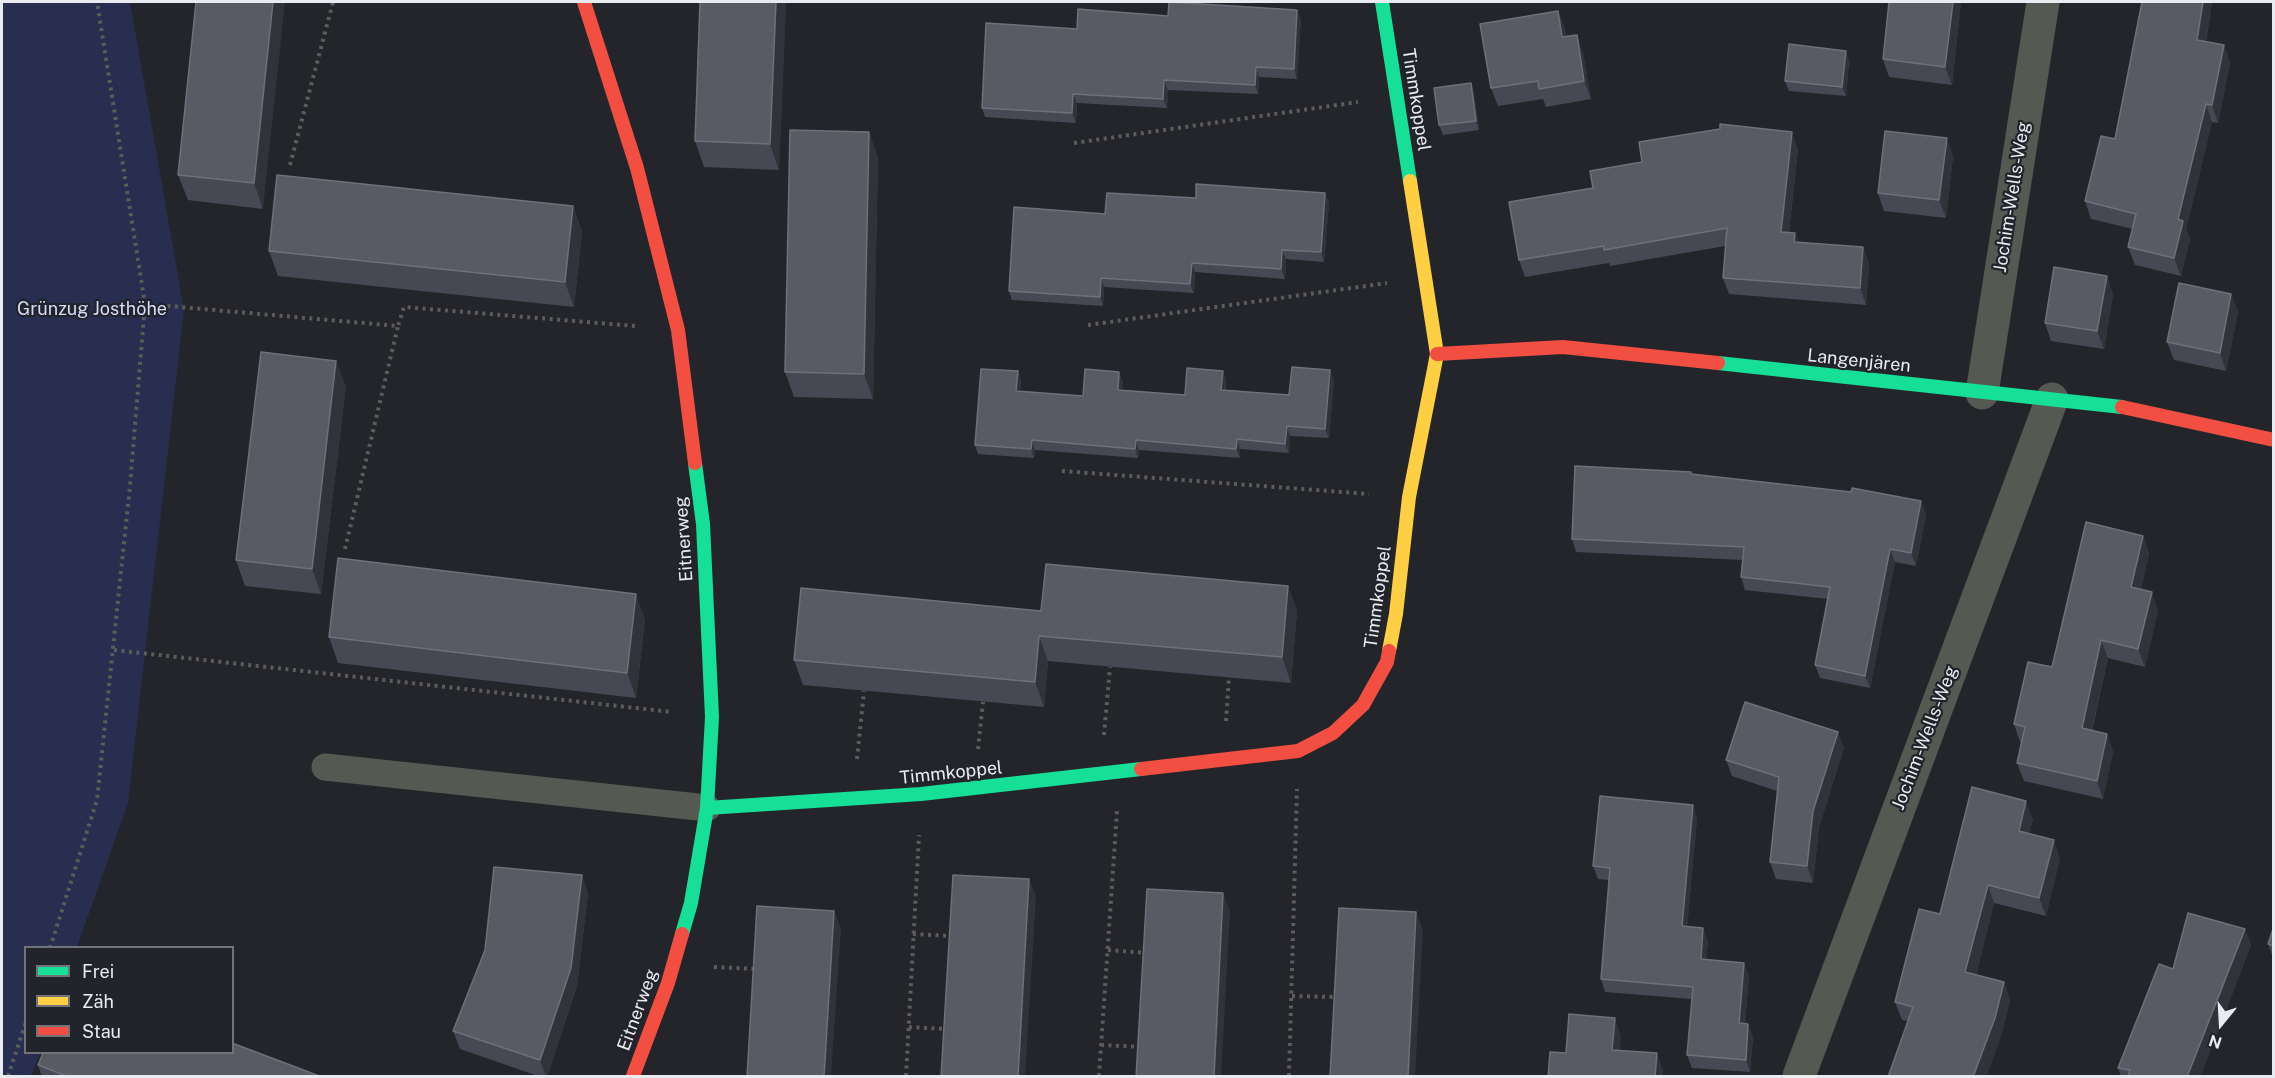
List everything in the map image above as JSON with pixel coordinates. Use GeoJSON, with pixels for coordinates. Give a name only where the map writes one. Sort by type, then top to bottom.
{"type":"FeatureCollection","features":[{"type":"Feature","properties":{"kind":"street","name":"Eitnerweg"},"geometry":{"type":"LineString","coordinates":[[584,2],[637,168],[678,330],[703,524],[712,717],[707,808],[688,913],[668,983],[633,1077]]}},
{"type":"Feature","properties":{"kind":"street","name":"Timmkoppel"},"geometry":{"type":"LineString","coordinates":[[707,808],[921,795],[1298,751],[1333,733],[1363,705],[1387,662],[1396,614],[1409,497],[1437,354],[1382,2]]}},
{"type":"Feature","properties":{"kind":"street","name":"Jochim-Wells-Weg"},"geometry":{"type":"LineString","coordinates":[[1982,393],[2043,2]]}},
{"type":"Feature","properties":{"kind":"street","name":"Langenjären"},"geometry":{"type":"LineString","coordinates":[[1437,354],[1563,348],[2111,405],[2274,440]]}},
{"type":"Feature","properties":{"kind":"street","name":"Jochim-Wells-Weg"},"geometry":{"type":"LineString","coordinates":[[1798,1077],[2052,399]]}},
{"type":"Feature","properties":{"kind":"lane"},"geometry":{"type":"LineString","coordinates":[[325,767],[707,808]]}},
{"type":"Feature","properties":{"kind":"path"},"geometry":{"type":"LineString","coordinates":[[51,946],[97,801],[114,650],[145,303],[97,2]]}},
{"type":"Feature","properties":{"kind":"path"},"geometry":{"type":"LineString","coordinates":[[290,165],[333,2]]}},
{"type":"Feature","properties":{"kind":"path"},"geometry":{"type":"LineString","coordinates":[[1074,142],[1397,97]]}},
{"type":"Feature","properties":{"kind":"path"},"geometry":{"type":"LineString","coordinates":[[1088,325],[1426,278]]}},
{"type":"Feature","properties":{"kind":"path"},"geometry":{"type":"LineString","coordinates":[[145,303],[398,326]]}},
{"type":"Feature","properties":{"kind":"path"},"geometry":{"type":"LineString","coordinates":[[345,549],[404,307],[678,330]]}},
{"type":"Feature","properties":{"kind":"path"},"geometry":{"type":"LineString","coordinates":[[1062,471],[1409,497]]}},
{"type":"Feature","properties":{"kind":"path"},"geometry":{"type":"LineString","coordinates":[[114,650],[712,717]]}},
{"type":"Feature","properties":{"kind":"path"},"geometry":{"type":"LineString","coordinates":[[1100,775],[1110,667]]}},
{"type":"Feature","properties":{"kind":"path"},"geometry":{"type":"LineString","coordinates":[[854,799],[864,691]]}},
{"type":"Feature","properties":{"kind":"path"},"geometry":{"type":"LineString","coordinates":[[1289,1077],[1298,751]]}},
{"type":"Feature","properties":{"kind":"path"},"geometry":{"type":"LineString","coordinates":[[1100,1077],[1119,773]]}},
{"type":"Feature","properties":{"kind":"path"},"geometry":{"type":"LineString","coordinates":[[906,1077],[921,795]]}},
{"type":"Feature","properties":{"kind":"path"},"geometry":{"type":"LineString","coordinates":[[914,934],[957,936]]}},
{"type":"Feature","properties":{"kind":"path"},"geometry":{"type":"LineString","coordinates":[[1108,950],[1151,953]]}},
{"type":"Feature","properties":{"kind":"path"},"geometry":{"type":"LineString","coordinates":[[1292,996],[1342,997]]}},
{"type":"Feature","properties":{"kind":"path"},"geometry":{"type":"LineString","coordinates":[[909,1027],[951,1030]]}},
{"type":"Feature","properties":{"kind":"path"},"geometry":{"type":"LineString","coordinates":[[8,1077],[24,1028]]}},
{"type":"Feature","properties":{"kind":"path"},"geometry":{"type":"LineString","coordinates":[[1101,1045],[1146,1048]]}},
{"type":"Feature","properties":{"kind":"green space","name":"Grünzug Josthöhe"},"geometry":{"type":"Polygon","coordinates":[[[2,2],[130,2],[184,310],[128,803],[77,946],[24,946],[24,1054],[40,1054],[31,1076],[2,1076],[2,2]]]}},
{"type":"Feature","properties":{"kind":"building"},"geometry":{"type":"Polygon","coordinates":[[[196,2],[273,2],[254,183],[178,175],[196,2]]]}},
{"type":"Feature","properties":{"kind":"building"},"geometry":{"type":"Polygon","coordinates":[[[700,2],[776,2],[770,144],[695,141],[700,2]]]}},
{"type":"Feature","properties":{"kind":"building"},"geometry":{"type":"Polygon","coordinates":[[[1169,2],[1297,10],[1294,69],[1256,67],[1255,85],[1164,80],[1163,99],[1073,94],[1072,113],[982,108],[986,23],[1077,29],[1078,9],[1168,16],[1169,2]]]}},
{"type":"Feature","properties":{"kind":"building"},"geometry":{"type":"Polygon","coordinates":[[[1889,2],[1953,2],[1945,67],[1883,59],[1889,2]]]}},
{"type":"Feature","properties":{"kind":"building"},"geometry":{"type":"Polygon","coordinates":[[[2142,2],[2203,2],[2197,40],[2224,45],[2212,105],[2206,104],[2178,219],[2183,221],[2174,258],[2128,247],[2136,214],[2085,201],[2101,136],[2115,139],[2142,2]]]}},
{"type":"Feature","properties":{"kind":"building"},"geometry":{"type":"Polygon","coordinates":[[[1558,11],[1562,37],[1577,35],[1584,81],[1539,89],[1538,81],[1491,88],[1480,24],[1558,11]]]}},
{"type":"Feature","properties":{"kind":"building"},"geometry":{"type":"Polygon","coordinates":[[[1789,44],[1846,51],[1842,87],[1785,81],[1789,44]]]}},
{"type":"Feature","properties":{"kind":"building"},"geometry":{"type":"Polygon","coordinates":[[[1471,83],[1476,121],[1439,125],[1434,88],[1471,83]]]}},
{"type":"Feature","properties":{"kind":"building"},"geometry":{"type":"Polygon","coordinates":[[[1720,124],[1792,132],[1781,232],[1795,233],[1794,242],[1863,247],[1860,288],[1723,278],[1727,228],[1604,250],[1604,246],[1519,260],[1509,202],[1593,188],[1590,171],[1642,162],[1639,142],[1720,129],[1720,124]]]}},
{"type":"Feature","properties":{"kind":"building"},"geometry":{"type":"Polygon","coordinates":[[[790,130],[869,132],[864,374],[785,372],[790,130]]]}},
{"type":"Feature","properties":{"kind":"building"},"geometry":{"type":"Polygon","coordinates":[[[1885,131],[1947,138],[1939,200],[1878,193],[1885,131]]]}},
{"type":"Feature","properties":{"kind":"building"},"geometry":{"type":"Polygon","coordinates":[[[277,175],[573,206],[565,282],[269,251],[277,175]]]}},
{"type":"Feature","properties":{"kind":"building"},"geometry":{"type":"Polygon","coordinates":[[[1196,184],[1325,193],[1321,252],[1282,250],[1281,269],[1192,263],[1190,284],[1101,278],[1100,297],[1009,291],[1014,207],[1105,214],[1107,193],[1196,198],[1196,184]]]}},
{"type":"Feature","properties":{"kind":"building"},"geometry":{"type":"Polygon","coordinates":[[[2054,267],[2107,276],[2097,331],[2045,323],[2054,267]]]}},
{"type":"Feature","properties":{"kind":"building"},"geometry":{"type":"Polygon","coordinates":[[[2179,283],[2231,294],[2220,353],[2167,342],[2179,283]]]}},
{"type":"Feature","properties":{"kind":"building"},"geometry":{"type":"Polygon","coordinates":[[[261,352],[336,361],[312,569],[236,560],[261,352]]]}},
{"type":"Feature","properties":{"kind":"building"},"geometry":{"type":"Polygon","coordinates":[[[1292,367],[1330,370],[1325,429],[1287,426],[1285,444],[1237,439],[1236,449],[1136,440],[1135,449],[1032,440],[1031,449],[975,445],[981,369],[1018,371],[1016,391],[1083,396],[1085,369],[1119,372],[1118,390],[1185,395],[1187,368],[1223,371],[1221,390],[1289,395],[1292,367]]]}},
{"type":"Feature","properties":{"kind":"building"},"geometry":{"type":"Polygon","coordinates":[[[1575,466],[1691,472],[1691,474],[1851,492],[1852,488],[1921,501],[1911,553],[1890,549],[1865,676],[1815,665],[1830,587],[1741,577],[1744,547],[1572,539],[1575,466]]]}},
{"type":"Feature","properties":{"kind":"building"},"geometry":{"type":"Polygon","coordinates":[[[2086,522],[2143,536],[2131,587],[2152,592],[2138,649],[2101,640],[2082,728],[2107,734],[2097,781],[2017,763],[2025,727],[2014,724],[2028,662],[2052,667],[2086,522]]]}},
{"type":"Feature","properties":{"kind":"building"},"geometry":{"type":"Polygon","coordinates":[[[338,558],[636,594],[627,673],[329,637],[338,558]]]}},
{"type":"Feature","properties":{"kind":"building"},"geometry":{"type":"Polygon","coordinates":[[[1046,564],[1288,586],[1282,657],[1039,636],[1035,682],[794,660],[801,588],[1041,611],[1046,564]]]}},
{"type":"Feature","properties":{"kind":"building"},"geometry":{"type":"Polygon","coordinates":[[[1745,702],[1838,732],[1813,811],[1807,866],[1770,862],[1779,777],[1726,760],[1745,702]]]}},
{"type":"Feature","properties":{"kind":"building"},"geometry":{"type":"Polygon","coordinates":[[[1972,787],[2026,801],[2019,831],[2054,840],[2039,898],[1988,885],[1965,972],[2004,982],[1995,1018],[1973,1077],[1888,1077],[1913,1007],[1895,1002],[1919,909],[1940,914],[1972,787]]]}},
{"type":"Feature","properties":{"kind":"building"},"geometry":{"type":"Polygon","coordinates":[[[1600,796],[1693,805],[1682,926],[1703,928],[1701,959],[1744,963],[1739,1023],[1748,1024],[1746,1060],[1687,1055],[1693,987],[1601,979],[1610,868],[1593,866],[1600,796]]]}},
{"type":"Feature","properties":{"kind":"building"},"geometry":{"type":"Polygon","coordinates":[[[494,867],[582,875],[571,968],[540,1060],[453,1031],[485,950],[494,867]]]}},
{"type":"Feature","properties":{"kind":"building"},"geometry":{"type":"Polygon","coordinates":[[[953,875],[1029,879],[1018,1077],[941,1077],[953,875]]]}},
{"type":"Feature","properties":{"kind":"building"},"geometry":{"type":"Polygon","coordinates":[[[1147,889],[1223,893],[1214,1077],[1136,1077],[1147,889]]]}},
{"type":"Feature","properties":{"kind":"building"},"geometry":{"type":"Polygon","coordinates":[[[757,906],[834,911],[824,1077],[747,1077],[757,906]]]}},
{"type":"Feature","properties":{"kind":"building"},"geometry":{"type":"Polygon","coordinates":[[[1339,908],[1416,912],[1408,1077],[1330,1077],[1339,908]]]}},
{"type":"Feature","properties":{"kind":"building"},"geometry":{"type":"Polygon","coordinates":[[[2188,913],[2245,929],[2187,1077],[2128,1077],[2130,1070],[2118,1068],[2159,964],[2173,969],[2188,913]]]}},
{"type":"Feature","properties":{"kind":"building"},"geometry":{"type":"Polygon","coordinates":[[[2274,926],[2274,946],[2268,944],[2274,926]]]}},
{"type":"Feature","properties":{"kind":"building"},"geometry":{"type":"Polygon","coordinates":[[[1569,1014],[1615,1018],[1612,1050],[1657,1053],[1655,1077],[1548,1077],[1550,1052],[1566,1053],[1569,1014]]]}},
{"type":"Feature","properties":{"kind":"building"},"geometry":{"type":"Polygon","coordinates":[[[234,1044],[322,1077],[69,1077],[38,1065],[43,1054],[234,1054],[234,1044]]]}},
{"type":"Feature","properties":{"kind":"traffic: fast"},"geometry":{"type":"LineString","coordinates":[[1382,2],[1410,181]]}},
{"type":"Feature","properties":{"kind":"traffic: fast"},"geometry":{"type":"LineString","coordinates":[[1718,363],[2122,407]]}},
{"type":"Feature","properties":{"kind":"traffic: fast"},"geometry":{"type":"LineString","coordinates":[[682,934],[691,903],[707,808],[712,717],[703,524],[695,463]]}},
{"type":"Feature","properties":{"kind":"traffic: fast"},"geometry":{"type":"LineString","coordinates":[[707,808],[921,794],[1141,769]]}},
{"type":"Feature","properties":{"kind":"traffic: slow"},"geometry":{"type":"LineString","coordinates":[[1389,651],[1396,614],[1409,497],[1437,354],[1410,181]]}},
{"type":"Feature","properties":{"kind":"traffic: jam"},"geometry":{"type":"LineString","coordinates":[[584,2],[637,168],[678,330],[695,463]]}},
{"type":"Feature","properties":{"kind":"traffic: jam"},"geometry":{"type":"LineString","coordinates":[[1437,354],[1563,347],[1718,363]]}},
{"type":"Feature","properties":{"kind":"traffic: jam"},"geometry":{"type":"LineString","coordinates":[[2122,407],[2274,440]]}},
{"type":"Feature","properties":{"kind":"traffic: jam"},"geometry":{"type":"LineString","coordinates":[[1141,769],[1298,751],[1333,733],[1363,705],[1387,662],[1389,651]]}},
{"type":"Feature","properties":{"kind":"traffic: jam"},"geometry":{"type":"LineString","coordinates":[[633,1076],[668,983],[682,934]]}}]}
